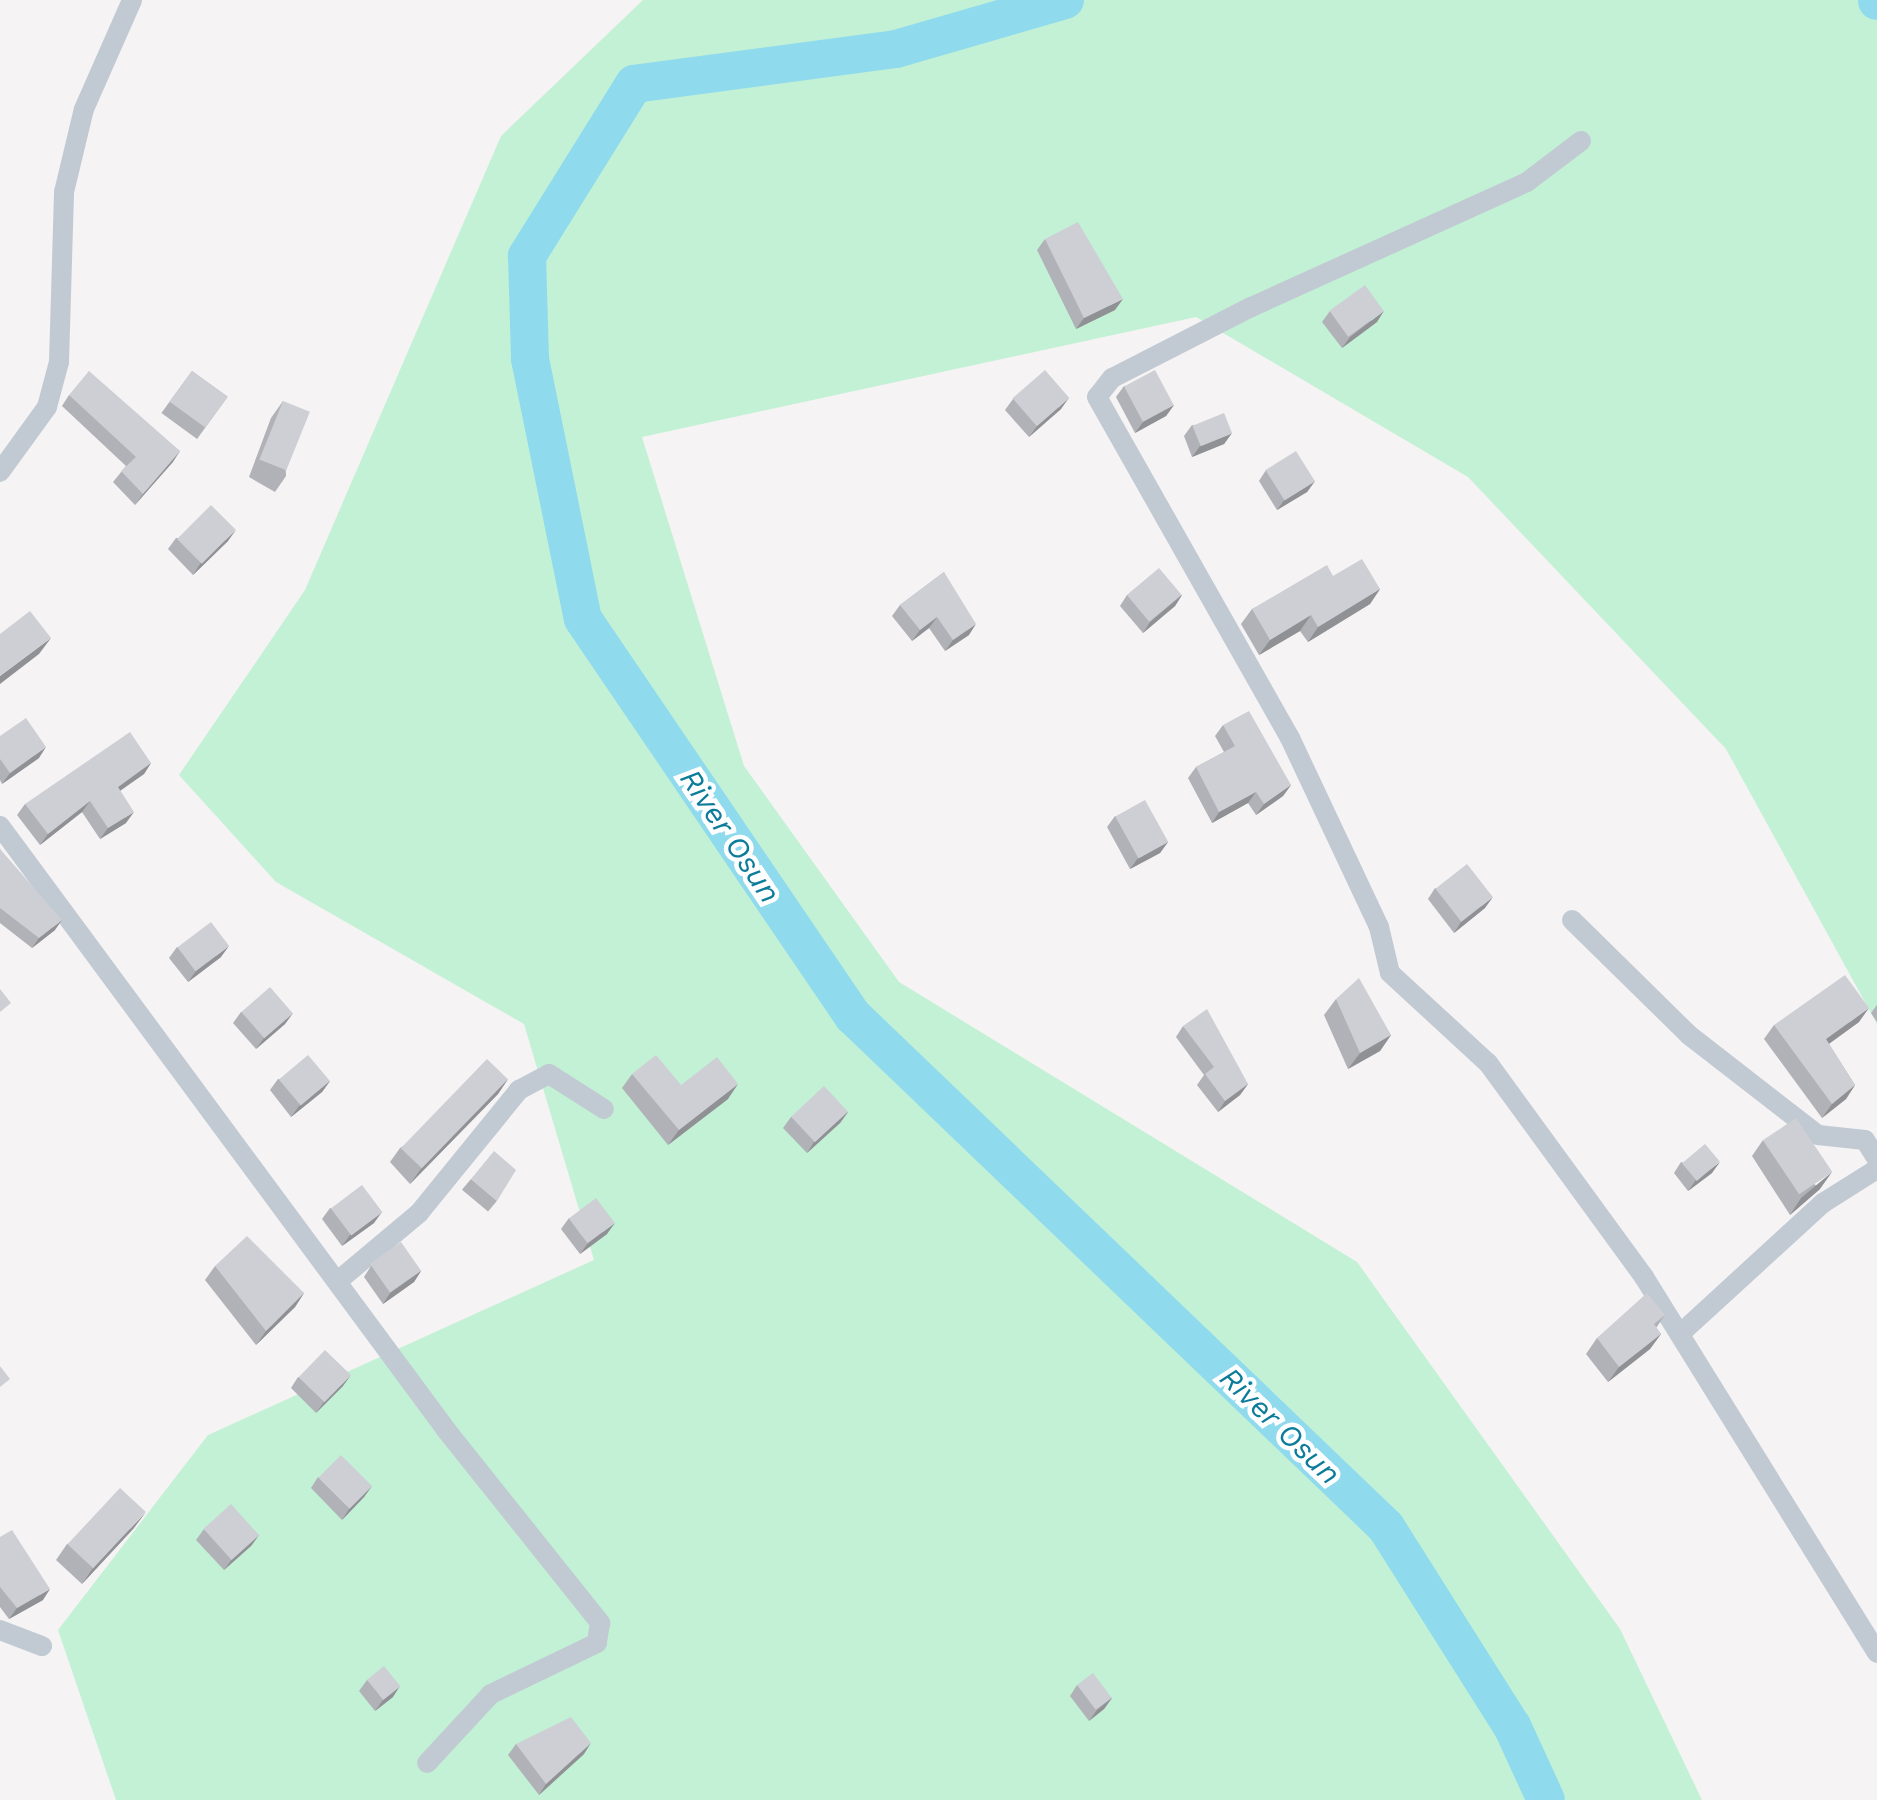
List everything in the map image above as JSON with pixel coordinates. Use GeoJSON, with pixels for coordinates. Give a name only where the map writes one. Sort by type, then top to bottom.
{"type":"FeatureCollection","features":[{"type":"Feature","properties":{"kind":"street"},"geometry":{"type":"LineString","coordinates":[[0,472],[47,407],[60,362],[64,192],[84,108],[132,0]]}},
{"type":"Feature","properties":{"kind":"street"},"geometry":{"type":"LineString","coordinates":[[1581,141],[1527,182],[1251,307],[1112,378],[1098,397],[1290,738],[1379,928],[1390,973],[1488,1064],[1681,1333],[1877,1653]]}},
{"type":"Feature","properties":{"kind":"street"},"geometry":{"type":"LineString","coordinates":[[0,826],[602,1634],[491,1694],[427,1763]]}},
{"type":"Feature","properties":{"kind":"street"},"geometry":{"type":"LineString","coordinates":[[1572,920],[1689,1036],[1818,1135],[1865,1140],[1877,1159]]}},
{"type":"Feature","properties":{"kind":"street"},"geometry":{"type":"LineString","coordinates":[[340,1280],[419,1214],[519,1090],[549,1074],[604,1109]]}},
{"type":"Feature","properties":{"kind":"street"},"geometry":{"type":"LineString","coordinates":[[1681,1333],[1823,1203],[1877,1169]]}},
{"type":"Feature","properties":{"kind":"street"},"geometry":{"type":"LineString","coordinates":[[0,1630],[42,1646]]}},
{"type":"Feature","properties":{"kind":"green space"},"geometry":{"type":"Polygon","coordinates":[[[643,0],[1877,0],[1877,1024],[1726,749],[1468,477],[1196,317],[642,437],[744,766],[899,982],[1357,1262],[1620,1629],[1702,1800],[116,1800],[58,1630],[208,1435],[594,1260],[524,1024],[276,882],[179,775],[305,590],[501,136],[643,0]]]}},
{"type":"Feature","properties":{"kind":"building"},"geometry":{"type":"Polygon","coordinates":[[[1078,222],[1123,299],[1084,318],[1045,239],[1078,222]]]}},
{"type":"Feature","properties":{"kind":"building"},"geometry":{"type":"Polygon","coordinates":[[[1365,285],[1384,311],[1348,337],[1329,311],[1365,285]]]}},
{"type":"Feature","properties":{"kind":"building"},"geometry":{"type":"Polygon","coordinates":[[[1045,370],[1069,398],[1037,426],[1013,398],[1045,370]]]}},
{"type":"Feature","properties":{"kind":"building"},"geometry":{"type":"Polygon","coordinates":[[[1155,370],[1174,405],[1143,422],[1124,386],[1155,370]]]}},
{"type":"Feature","properties":{"kind":"building"},"geometry":{"type":"Polygon","coordinates":[[[89,371],[180,451],[143,494],[121,471],[136,457],[69,395],[89,371]]]}},
{"type":"Feature","properties":{"kind":"building"},"geometry":{"type":"Polygon","coordinates":[[[192,371],[228,397],[205,428],[170,402],[192,371]]]}},
{"type":"Feature","properties":{"kind":"building"},"geometry":{"type":"Polygon","coordinates":[[[283,401],[310,412],[286,470],[259,459],[283,401]]]}},
{"type":"Feature","properties":{"kind":"building"},"geometry":{"type":"Polygon","coordinates":[[[1224,413],[1232,433],[1201,446],[1192,426],[1224,413]]]}},
{"type":"Feature","properties":{"kind":"building"},"geometry":{"type":"Polygon","coordinates":[[[1296,451],[1315,482],[1285,501],[1265,470],[1296,451]]]}},
{"type":"Feature","properties":{"kind":"building"},"geometry":{"type":"Polygon","coordinates":[[[211,505],[236,530],[202,564],[177,539],[211,505]]]}},
{"type":"Feature","properties":{"kind":"building"},"geometry":{"type":"Polygon","coordinates":[[[1362,559],[1380,589],[1318,627],[1311,615],[1270,640],[1252,609],[1327,565],[1333,576],[1362,559]]]}},
{"type":"Feature","properties":{"kind":"building"},"geometry":{"type":"Polygon","coordinates":[[[1159,568],[1181,595],[1149,622],[1127,595],[1159,568]]]}},
{"type":"Feature","properties":{"kind":"building"},"geometry":{"type":"Polygon","coordinates":[[[944,572],[976,624],[953,640],[937,617],[920,630],[900,605],[944,572]]]}},
{"type":"Feature","properties":{"kind":"building"},"geometry":{"type":"Polygon","coordinates":[[[30,611],[51,638],[0,676],[0,634],[30,611]]]}},
{"type":"Feature","properties":{"kind":"building"},"geometry":{"type":"Polygon","coordinates":[[[1249,711],[1291,785],[1264,804],[1256,792],[1219,812],[1196,767],[1235,746],[1223,725],[1249,711]]]}},
{"type":"Feature","properties":{"kind":"building"},"geometry":{"type":"Polygon","coordinates":[[[26,718],[46,747],[10,773],[0,759],[0,736],[26,718]]]}},
{"type":"Feature","properties":{"kind":"building"},"geometry":{"type":"Polygon","coordinates":[[[130,732],[151,763],[118,787],[134,812],[108,828],[90,801],[48,834],[25,804],[130,732]]]}},
{"type":"Feature","properties":{"kind":"building"},"geometry":{"type":"Polygon","coordinates":[[[1145,800],[1168,842],[1139,858],[1115,816],[1145,800]]]}},
{"type":"Feature","properties":{"kind":"building"},"geometry":{"type":"Polygon","coordinates":[[[0,849],[62,920],[39,938],[0,908],[0,849]]]}},
{"type":"Feature","properties":{"kind":"building"},"geometry":{"type":"Polygon","coordinates":[[[1467,864],[1493,897],[1461,922],[1435,889],[1467,864]]]}},
{"type":"Feature","properties":{"kind":"building"},"geometry":{"type":"Polygon","coordinates":[[[211,922],[229,946],[196,971],[177,947],[211,922]]]}},
{"type":"Feature","properties":{"kind":"building"},"geometry":{"type":"Polygon","coordinates":[[[1845,975],[1869,1008],[1826,1039],[1855,1085],[1832,1104],[1774,1025],[1845,975]]]}},
{"type":"Feature","properties":{"kind":"building"},"geometry":{"type":"Polygon","coordinates":[[[1359,978],[1391,1035],[1360,1053],[1336,999],[1359,978]]]}},
{"type":"Feature","properties":{"kind":"building"},"geometry":{"type":"Polygon","coordinates":[[[270,987],[293,1013],[264,1038],[241,1012],[270,987]]]}},
{"type":"Feature","properties":{"kind":"building"},"geometry":{"type":"Polygon","coordinates":[[[0,989],[11,1003],[0,1012],[0,989]]]}},
{"type":"Feature","properties":{"kind":"building"},"geometry":{"type":"Polygon","coordinates":[[[1207,1009],[1248,1084],[1225,1101],[1205,1074],[1214,1067],[1183,1026],[1207,1009]]]}},
{"type":"Feature","properties":{"kind":"building"},"geometry":{"type":"Polygon","coordinates":[[[308,1055],[330,1081],[301,1105],[279,1079],[308,1055]]]}},
{"type":"Feature","properties":{"kind":"building"},"geometry":{"type":"Polygon","coordinates":[[[656,1055],[681,1085],[717,1057],[738,1084],[679,1130],[632,1074],[656,1055]]]}},
{"type":"Feature","properties":{"kind":"building"},"geometry":{"type":"Polygon","coordinates":[[[487,1059],[508,1079],[422,1168],[401,1148],[487,1059]]]}},
{"type":"Feature","properties":{"kind":"building"},"geometry":{"type":"Polygon","coordinates":[[[824,1086],[848,1112],[815,1142],[791,1117],[824,1086]]]}},
{"type":"Feature","properties":{"kind":"building"},"geometry":{"type":"Polygon","coordinates":[[[1796,1118],[1832,1172],[1799,1194],[1763,1140],[1796,1118]]]}},
{"type":"Feature","properties":{"kind":"building"},"geometry":{"type":"Polygon","coordinates":[[[1705,1144],[1720,1162],[1697,1181],[1682,1163],[1705,1144]]]}},
{"type":"Feature","properties":{"kind":"building"},"geometry":{"type":"Polygon","coordinates":[[[494,1151],[516,1170],[497,1201],[471,1179],[494,1151]]]}},
{"type":"Feature","properties":{"kind":"building"},"geometry":{"type":"Polygon","coordinates":[[[362,1185],[382,1212],[351,1236],[331,1208],[362,1185]]]}},
{"type":"Feature","properties":{"kind":"building"},"geometry":{"type":"Polygon","coordinates":[[[596,1198],[615,1223],[588,1243],[569,1218],[596,1198]]]}},
{"type":"Feature","properties":{"kind":"building"},"geometry":{"type":"Polygon","coordinates":[[[247,1236],[304,1293],[266,1331],[215,1266],[247,1236]]]}},
{"type":"Feature","properties":{"kind":"building"},"geometry":{"type":"Polygon","coordinates":[[[401,1242],[421,1271],[390,1292],[370,1264],[401,1242]]]}},
{"type":"Feature","properties":{"kind":"building"},"geometry":{"type":"Polygon","coordinates":[[[1647,1293],[1665,1315],[1654,1324],[1661,1334],[1619,1367],[1597,1338],[1647,1293]]]}},
{"type":"Feature","properties":{"kind":"building"},"geometry":{"type":"Polygon","coordinates":[[[325,1350],[351,1375],[324,1402],[299,1377],[325,1350]]]}},
{"type":"Feature","properties":{"kind":"building"},"geometry":{"type":"Polygon","coordinates":[[[0,1366],[10,1379],[0,1387],[0,1366]]]}},
{"type":"Feature","properties":{"kind":"building"},"geometry":{"type":"Polygon","coordinates":[[[341,1455],[372,1486],[349,1509],[318,1478],[341,1455]]]}},
{"type":"Feature","properties":{"kind":"building"},"geometry":{"type":"Polygon","coordinates":[[[120,1488],[146,1512],[93,1568],[67,1544],[120,1488]]]}},
{"type":"Feature","properties":{"kind":"building"},"geometry":{"type":"Polygon","coordinates":[[[231,1504],[259,1535],[232,1560],[204,1529],[231,1504]]]}},
{"type":"Feature","properties":{"kind":"building"},"geometry":{"type":"Polygon","coordinates":[[[12,1530],[50,1589],[17,1608],[0,1587],[0,1537],[12,1530]]]}},
{"type":"Feature","properties":{"kind":"building"},"geometry":{"type":"Polygon","coordinates":[[[384,1666],[400,1686],[383,1700],[367,1680],[384,1666]]]}},
{"type":"Feature","properties":{"kind":"building"},"geometry":{"type":"Polygon","coordinates":[[[1093,1673],[1112,1698],[1096,1710],[1077,1685],[1093,1673]]]}},
{"type":"Feature","properties":{"kind":"building"},"geometry":{"type":"Polygon","coordinates":[[[571,1717],[591,1743],[546,1784],[516,1744],[571,1717]]]}},
{"type":"Feature","properties":{"kind":"waterway","name":"River Osun"},"geometry":{"type":"LineString","coordinates":[[1065,0],[896,49],[634,84],[527,256],[530,359],[583,619],[853,1016],[1386,1527],[1512,1726],[1546,1800]]}}]}
